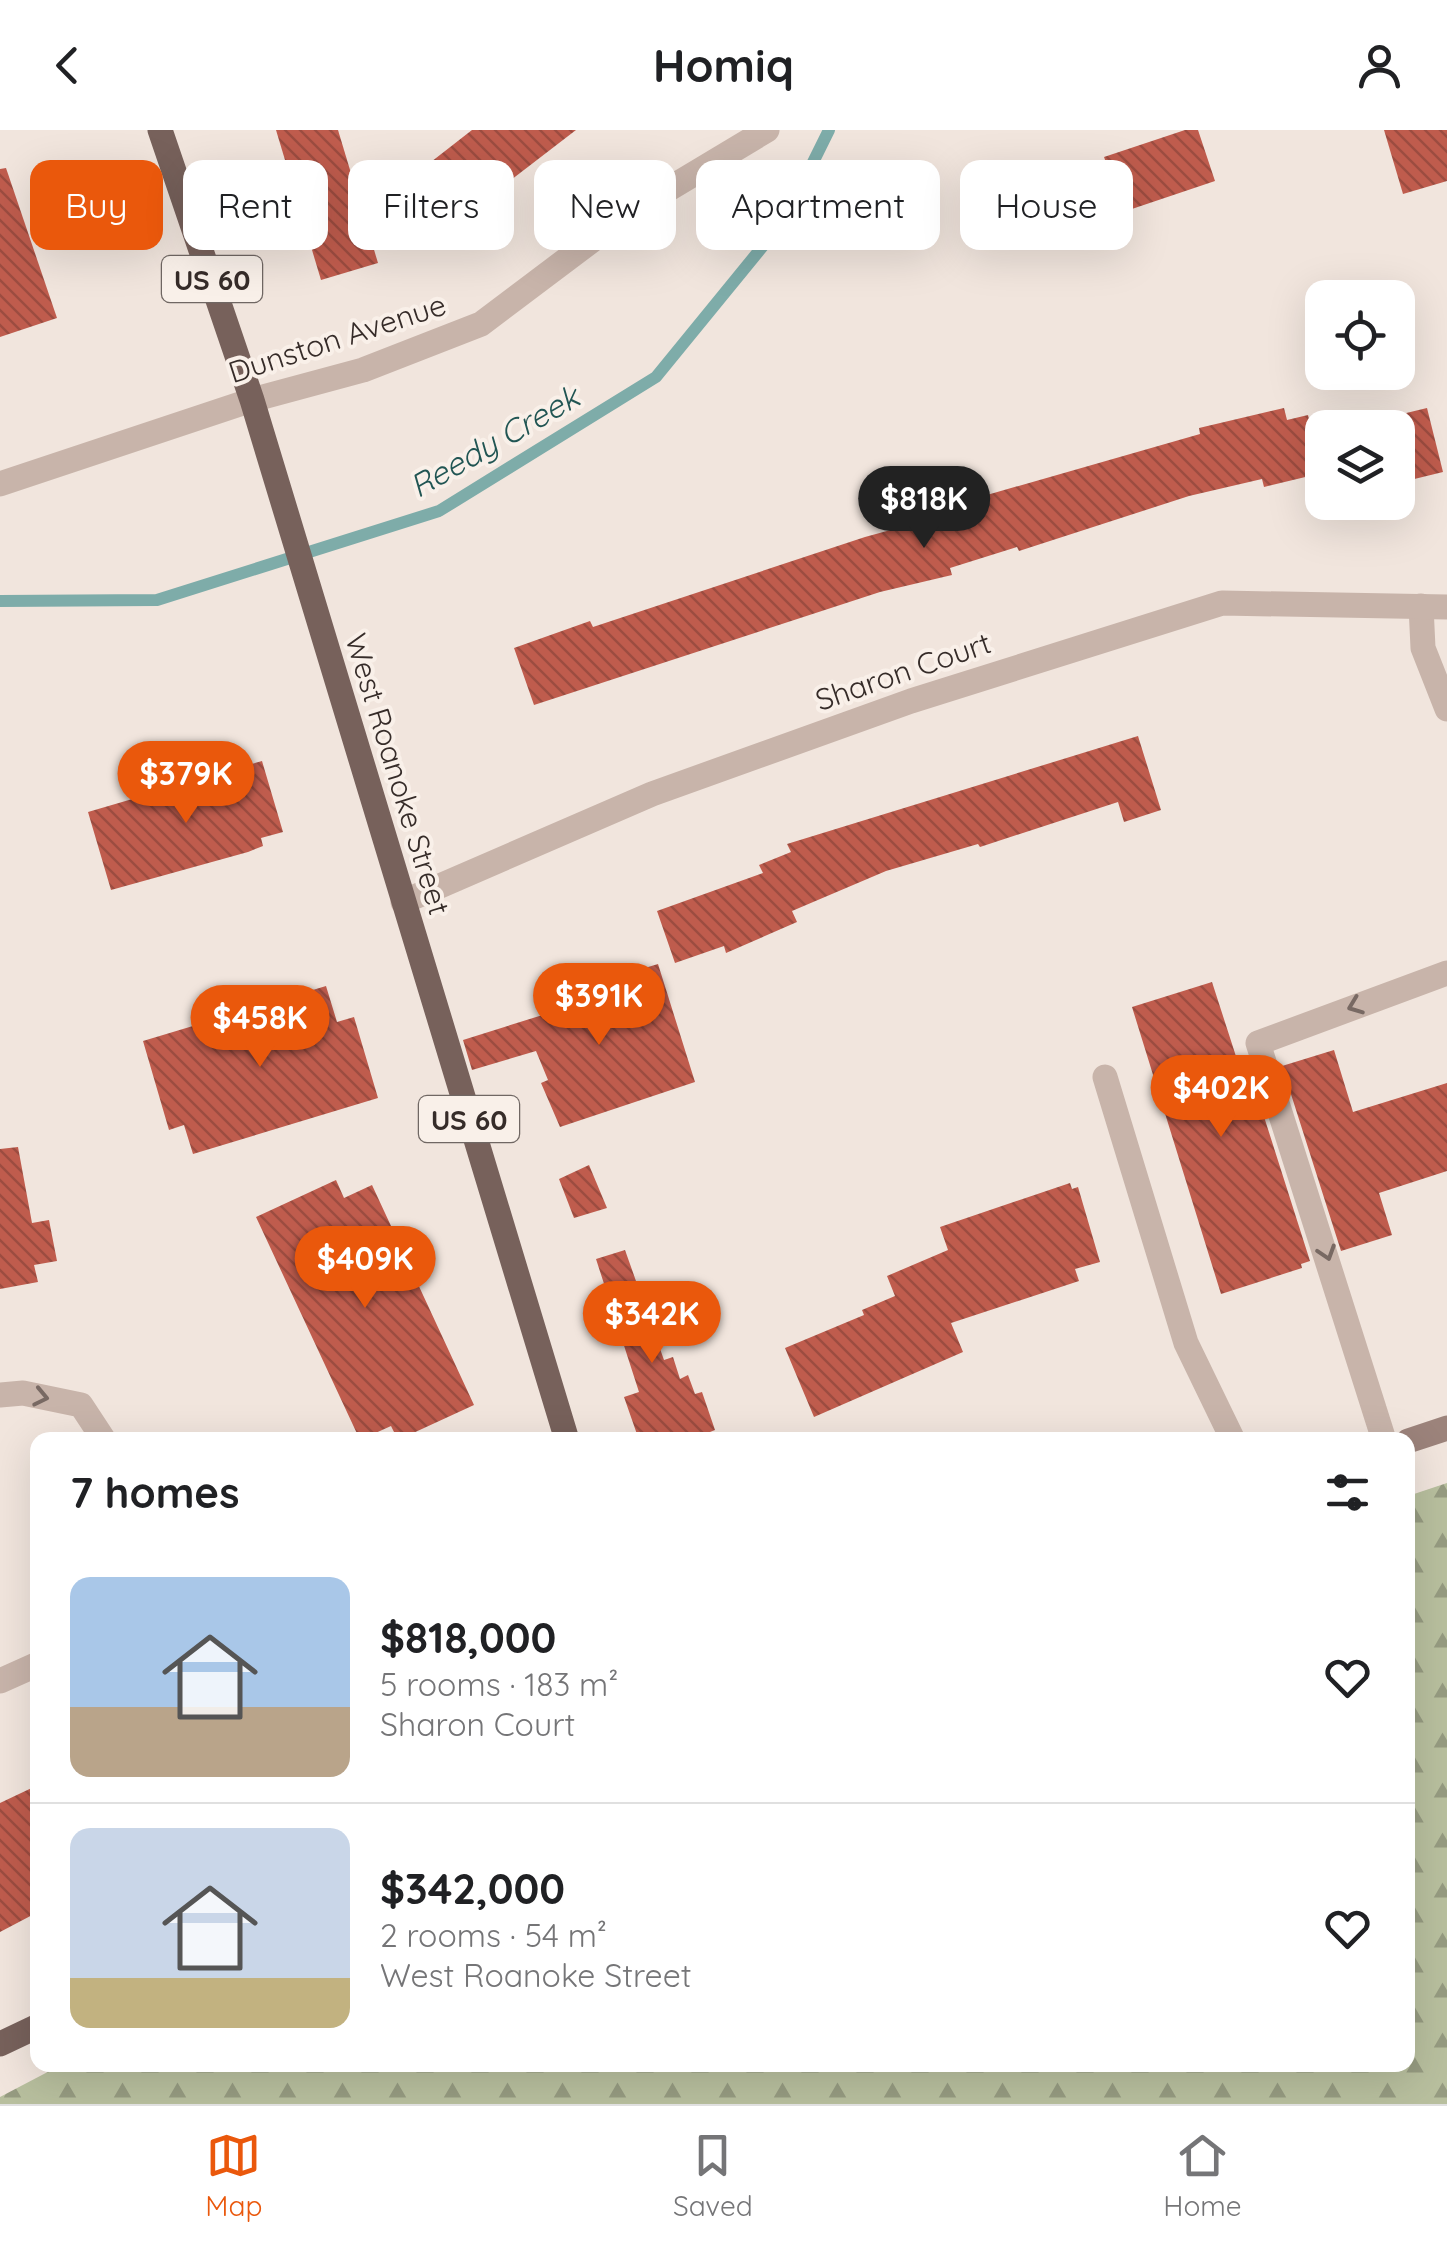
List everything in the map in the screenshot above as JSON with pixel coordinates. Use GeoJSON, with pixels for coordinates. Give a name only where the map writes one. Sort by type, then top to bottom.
{"type":"FeatureCollection","features":[{"type":"Feature","properties":{"kind":"main road","name":"West Roanoke Street"},"geometry":{"type":"LineString","coordinates":[[160,130],[252,400],[565,1432]]}},
{"type":"Feature","properties":{"kind":"main road"},"geometry":{"type":"LineString","coordinates":[[1415,1439],[1447,1428]]}},
{"type":"Feature","properties":{"kind":"main road"},"geometry":{"type":"LineString","coordinates":[[0,2044],[30,2030]]}},
{"type":"Feature","properties":{"kind":"street","name":"Dunston Avenue"},"geometry":{"type":"LineString","coordinates":[[0,484],[252,400],[364,370],[481,324],[626,214],[754,133]]}},
{"type":"Feature","properties":{"kind":"street","name":"Sharon Court"},"geometry":{"type":"LineString","coordinates":[[403,902],[652,794],[911,701],[1222,602],[1447,607]]}},
{"type":"Feature","properties":{"kind":"street"},"geometry":{"type":"LineString","coordinates":[[1420,606],[1422,648],[1447,709]]}},
{"type":"Feature","properties":{"kind":"street"},"geometry":{"type":"LineString","coordinates":[[1382,1432],[1258,1043],[1447,973]]}},
{"type":"Feature","properties":{"kind":"street"},"geometry":{"type":"LineString","coordinates":[[1105,1077],[1186,1343],[1228,1432]]}},
{"type":"Feature","properties":{"kind":"street"},"geometry":{"type":"LineString","coordinates":[[0,1396],[22,1393],[81,1405],[99,1432]]}},
{"type":"Feature","properties":{"kind":"street"},"geometry":{"type":"LineString","coordinates":[[0,1681],[30,1668]]}},
{"type":"Feature","properties":{"kind":"green space"},"geometry":{"type":"Polygon","coordinates":[[[1447,1483],[1447,2104],[0,2104],[0,2097],[48,2072],[1415,2072],[1415,1494],[1447,1483]]]}},
{"type":"Feature","properties":{"kind":"building"},"geometry":{"type":"Polygon","coordinates":[[[276,130],[338,130],[348,163],[348,250],[374,250],[378,263],[321,280],[312,250],[328,250],[328,160],[285,160],[276,130]]]}},
{"type":"Feature","properties":{"kind":"building"},"geometry":{"type":"Polygon","coordinates":[[[472,130],[576,130],[514,178],[514,160],[434,160],[472,130]]]}},
{"type":"Feature","properties":{"kind":"building"},"geometry":{"type":"Polygon","coordinates":[[[1185,130],[1198,130],[1215,181],[1133,209],[1133,160],[1104,157],[1185,130]]]}},
{"type":"Feature","properties":{"kind":"building"},"geometry":{"type":"Polygon","coordinates":[[[1384,130],[1447,130],[1447,181],[1403,194],[1384,130]]]}},
{"type":"Feature","properties":{"kind":"building"},"geometry":{"type":"Polygon","coordinates":[[[6,168],[30,239],[30,250],[34,250],[57,318],[0,337],[0,169],[6,168]]]}},
{"type":"Feature","properties":{"kind":"building"},"geometry":{"type":"Polygon","coordinates":[[[1284,408],[1287,420],[1305,416],[1305,477],[1264,487],[1262,479],[1189,496],[1019,551],[1017,547],[950,568],[952,575],[880,592],[534,705],[514,648],[590,621],[593,627],[865,537],[982,505],[980,497],[1200,434],[1199,428],[1284,408]]]}},
{"type":"Feature","properties":{"kind":"building"},"geometry":{"type":"Polygon","coordinates":[[[1427,408],[1443,472],[1415,479],[1415,411],[1427,408]]]}},
{"type":"Feature","properties":{"kind":"building"},"geometry":{"type":"Polygon","coordinates":[[[1138,736],[1161,810],[1124,822],[1118,802],[980,847],[978,844],[886,871],[792,911],[797,922],[726,953],[724,946],[675,963],[657,911],[763,873],[759,865],[791,852],[787,844],[1138,736]]]}},
{"type":"Feature","properties":{"kind":"building"},"geometry":{"type":"Polygon","coordinates":[[[262,761],[283,832],[261,838],[263,846],[248,852],[111,890],[88,812],[262,761]]]}},
{"type":"Feature","properties":{"kind":"building"},"geometry":{"type":"Polygon","coordinates":[[[658,964],[695,1082],[560,1127],[541,1083],[548,1080],[536,1051],[472,1070],[463,1040],[603,996],[601,988],[613,984],[612,978],[658,964]]]}},
{"type":"Feature","properties":{"kind":"building"},"geometry":{"type":"Polygon","coordinates":[[[1212,982],[1243,1078],[1251,1076],[1310,1261],[1301,1264],[1302,1268],[1221,1294],[1132,1007],[1212,982]]]}},
{"type":"Feature","properties":{"kind":"building"},"geometry":{"type":"Polygon","coordinates":[[[326,986],[337,1022],[354,1017],[378,1098],[193,1154],[184,1125],[169,1130],[143,1041],[326,986]]]}},
{"type":"Feature","properties":{"kind":"building"},"geometry":{"type":"Polygon","coordinates":[[[1334,1050],[1353,1112],[1447,1083],[1447,1171],[1379,1193],[1392,1235],[1341,1251],[1282,1066],[1334,1050]]]}},
{"type":"Feature","properties":{"kind":"building"},"geometry":{"type":"Polygon","coordinates":[[[18,1147],[32,1223],[49,1220],[57,1261],[34,1265],[38,1282],[0,1289],[0,1149],[18,1147]]]}},
{"type":"Feature","properties":{"kind":"building"},"geometry":{"type":"Polygon","coordinates":[[[589,1165],[607,1208],[574,1218],[559,1179],[589,1165]]]}},
{"type":"Feature","properties":{"kind":"building"},"geometry":{"type":"Polygon","coordinates":[[[336,1180],[344,1198],[372,1185],[474,1405],[415,1432],[394,1432],[391,1426],[378,1432],[356,1432],[256,1217],[336,1180]]]}},
{"type":"Feature","properties":{"kind":"building"},"geometry":{"type":"Polygon","coordinates":[[[1070,1183],[1072,1189],[1078,1187],[1100,1262],[1075,1269],[1079,1281],[951,1323],[963,1352],[814,1417],[785,1348],[864,1315],[862,1310],[895,1296],[887,1276],[948,1250],[940,1227],[1070,1183]]]}},
{"type":"Feature","properties":{"kind":"building"},"geometry":{"type":"Polygon","coordinates":[[[625,1250],[664,1360],[673,1357],[680,1379],[688,1375],[695,1394],[702,1392],[715,1430],[636,1432],[624,1397],[639,1392],[596,1259],[625,1250]]]}},
{"type":"Feature","properties":{"kind":"building"},"geometry":{"type":"Polygon","coordinates":[[[30,1789],[30,1916],[0,1932],[0,1803],[30,1789]]]}},
{"type":"Feature","properties":{"kind":"waterway","name":"Reedy Creek"},"geometry":{"type":"LineString","coordinates":[[0,601],[157,600],[439,511],[656,377],[785,219],[829,130]]}}]}
